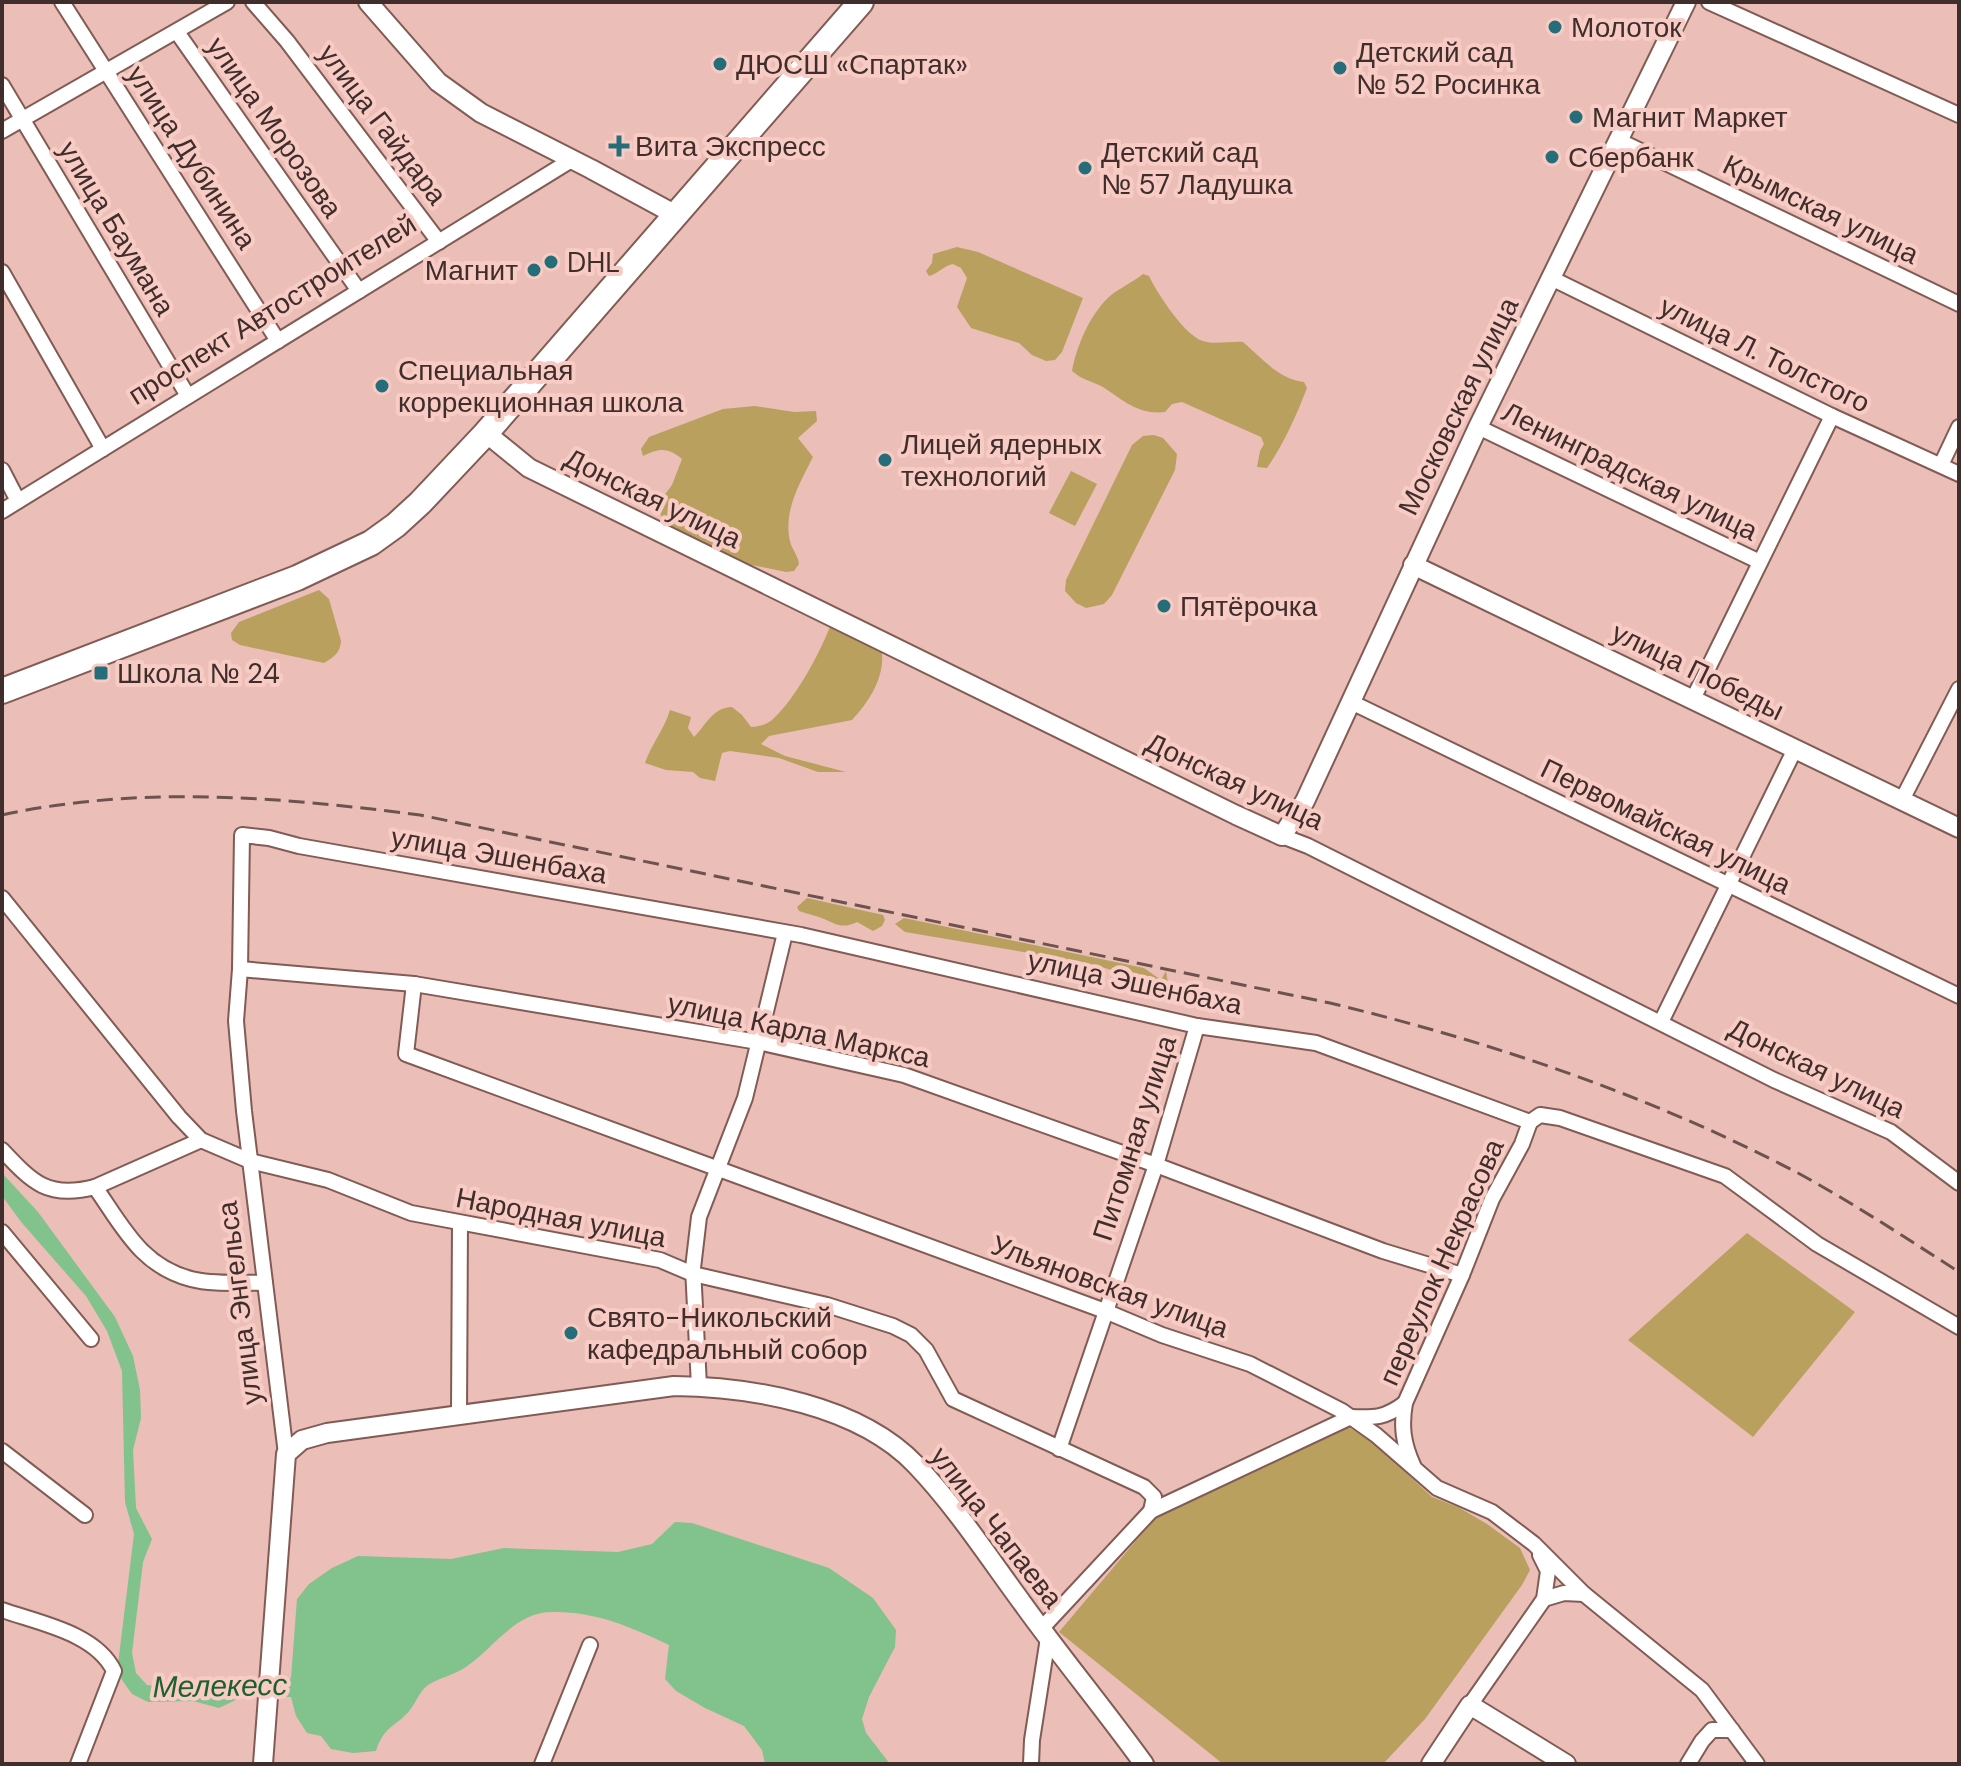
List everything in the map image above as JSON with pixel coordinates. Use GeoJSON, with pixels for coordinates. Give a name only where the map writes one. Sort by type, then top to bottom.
{"type":"FeatureCollection","features":[{"type":"Feature","properties":{"kind":"highway"},"geometry":{"type":"LineString","coordinates":[[2,691],[241,601],[371,543],[420,503],[486,433],[861,2]]}},
{"type":"Feature","properties":{"kind":"street","name":"улица Дубинина"},"geometry":{"type":"LineString","coordinates":[[62,2],[278,341]]}},
{"type":"Feature","properties":{"kind":"street","name":"улица Гайдара"},"geometry":{"type":"LineString","coordinates":[[253,2],[287,41],[439,242]]}},
{"type":"Feature","properties":{"kind":"street"},"geometry":{"type":"LineString","coordinates":[[368,2],[438,82],[481,113],[676,215]]}},
{"type":"Feature","properties":{"kind":"street","name":"Московская улица"},"geometry":{"type":"LineString","coordinates":[[1282,836],[1305,801],[1478,427],[1686,2]]}},
{"type":"Feature","properties":{"kind":"street"},"geometry":{"type":"LineString","coordinates":[[1709,2],[1959,115]]}},
{"type":"Feature","properties":{"kind":"street"},"geometry":{"type":"LineString","coordinates":[[2,131],[177,32],[218,4]]}},
{"type":"Feature","properties":{"kind":"street","name":"улица Морозова"},"geometry":{"type":"LineString","coordinates":[[177,32],[359,291]]}},
{"type":"Feature","properties":{"kind":"street","name":"улица Баумана"},"geometry":{"type":"LineString","coordinates":[[2,85],[188,396]]}},
{"type":"Feature","properties":{"kind":"street","name":"Крымская улица"},"geometry":{"type":"LineString","coordinates":[[1618,140],[1959,304]]}},
{"type":"Feature","properties":{"kind":"street","name":"проспект Автостроителей"},"geometry":{"type":"LineString","coordinates":[[2,511],[573,159]]}},
{"type":"Feature","properties":{"kind":"street"},"geometry":{"type":"LineString","coordinates":[[2,272],[103,449]]}},
{"type":"Feature","properties":{"kind":"street","name":"улица Л. Толстого"},"geometry":{"type":"LineString","coordinates":[[1551,278],[1832,416],[1959,474]]}},
{"type":"Feature","properties":{"kind":"street"},"geometry":{"type":"LineString","coordinates":[[1693,699],[1832,416]]}},
{"type":"Feature","properties":{"kind":"street","name":"Ленинградская улица"},"geometry":{"type":"LineString","coordinates":[[1478,427],[1760,562]]}},
{"type":"Feature","properties":{"kind":"street"},"geometry":{"type":"LineString","coordinates":[[1941,465],[1959,427]]}},
{"type":"Feature","properties":{"kind":"street","name":"Донская улица"},"geometry":{"type":"LineString","coordinates":[[486,433],[529,468],[1208,802],[1308,846],[1774,1080],[1891,1132],[1959,1183]]}},
{"type":"Feature","properties":{"kind":"street"},"geometry":{"type":"LineString","coordinates":[[2,470],[18,501]]}},
{"type":"Feature","properties":{"kind":"street","name":"улица Победы"},"geometry":{"type":"LineString","coordinates":[[1413,565],[1959,828]]}},
{"type":"Feature","properties":{"kind":"street"},"geometry":{"type":"LineString","coordinates":[[1902,800],[1959,689]]}},
{"type":"Feature","properties":{"kind":"street","name":"Первомайская улица"},"geometry":{"type":"LineString","coordinates":[[1351,702],[1959,996]]}},
{"type":"Feature","properties":{"kind":"street"},"geometry":{"type":"LineString","coordinates":[[1661,1022],[1795,749]]}},
{"type":"Feature","properties":{"kind":"street","name":"улица Эшенбаха"},"geometry":{"type":"LineString","coordinates":[[242,835],[785,933],[927,962],[1197,1026],[1316,1043],[1530,1122],[1540,1115],[1560,1118],[1725,1176],[1817,1244],[1959,1327]]}},
{"type":"Feature","properties":{"kind":"street","name":"улица Энгельса"},"geometry":{"type":"LineString","coordinates":[[242,835],[236,1021],[286,1454],[263,1764]]}},
{"type":"Feature","properties":{"kind":"street","name":"Народная улица"},"geometry":{"type":"LineString","coordinates":[[2,898],[201,1140],[250,1161],[328,1180],[411,1213],[660,1260],[693,1274],[827,1305],[893,1326],[911,1335],[926,1350],[953,1399],[1144,1487],[1154,1497],[1151,1511]]}},
{"type":"Feature","properties":{"kind":"street"},"geometry":{"type":"LineString","coordinates":[[699,1386],[693,1274],[699,1217],[745,1098],[785,933]]}},
{"type":"Feature","properties":{"kind":"street","name":"улица Карла Маркса"},"geometry":{"type":"LineString","coordinates":[[240,969],[414,984],[758,1042],[904,1075],[1156,1165],[1383,1251],[1462,1275]]}},
{"type":"Feature","properties":{"kind":"street","name":"Ульяновская улица"},"geometry":{"type":"LineString","coordinates":[[414,984],[406,1054],[1105,1311],[1162,1335],[1250,1364],[1351,1417],[1437,1488],[1492,1512],[1534,1544],[1584,1594],[1702,1690],[1757,1764]]}},
{"type":"Feature","properties":{"kind":"street","name":"Питомная улица"},"geometry":{"type":"LineString","coordinates":[[1059,1449],[1156,1165],[1197,1026]]}},
{"type":"Feature","properties":{"kind":"street","name":"переулок Некрасова"},"geometry":{"type":"LineString","coordinates":[[1414,1469],[1404,1445],[1402,1422],[1405,1403],[1492,1199],[1522,1144],[1530,1122]]}},
{"type":"Feature","properties":{"kind":"street"},"geometry":{"type":"LineString","coordinates":[[2,1150],[31,1180],[51,1190],[74,1193],[95,1187],[201,1140]]}},
{"type":"Feature","properties":{"kind":"street"},"geometry":{"type":"LineString","coordinates":[[95,1187],[134,1244],[155,1265],[192,1280],[265,1283]]}},
{"type":"Feature","properties":{"kind":"street"},"geometry":{"type":"LineString","coordinates":[[459,1415],[460,1223]]}},
{"type":"Feature","properties":{"kind":"street"},"geometry":{"type":"LineString","coordinates":[[2,1232],[91,1339]]}},
{"type":"Feature","properties":{"kind":"street","name":"улица Чапаева"},"geometry":{"type":"LineString","coordinates":[[286,1454],[302,1440],[327,1433],[674,1386],[699,1386],[784,1399],[830,1411],[881,1437],[915,1463],[1144,1764]]}},
{"type":"Feature","properties":{"kind":"street"},"geometry":{"type":"LineString","coordinates":[[1031,1764],[1044,1634],[1151,1511],[1351,1417],[1389,1415],[1405,1403]]}},
{"type":"Feature","properties":{"kind":"street"},"geometry":{"type":"LineString","coordinates":[[2,1451],[85,1515]]}},
{"type":"Feature","properties":{"kind":"street"},"geometry":{"type":"LineString","coordinates":[[1431,1764],[1544,1599],[1548,1571],[1534,1544]]}},
{"type":"Feature","properties":{"kind":"street"},"geometry":{"type":"LineString","coordinates":[[1544,1599],[1564,1593],[1584,1594]]}},
{"type":"Feature","properties":{"kind":"street"},"geometry":{"type":"LineString","coordinates":[[2,1610],[76,1637],[107,1656],[114,1671],[78,1764]]}},
{"type":"Feature","properties":{"kind":"street"},"geometry":{"type":"LineString","coordinates":[[542,1764],[590,1645]]}},
{"type":"Feature","properties":{"kind":"street"},"geometry":{"type":"LineString","coordinates":[[1470,1705],[1566,1764]]}},
{"type":"Feature","properties":{"kind":"street"},"geometry":{"type":"LineString","coordinates":[[1688,1764],[1712,1730],[1716,1709]]}},
{"type":"Feature","properties":{"kind":"street"},"geometry":{"type":"LineString","coordinates":[[1712,1730],[1732,1730]]}},
{"type":"Feature","properties":{"kind":"shaded area"},"geometry":{"type":"Polygon","coordinates":[[[957,247],[978,252],[1083,298],[1062,352],[1055,360],[1046,361],[1032,355],[1019,343],[971,328],[957,307],[967,278],[961,268],[953,264],[929,276],[926,271],[932,263],[933,254],[957,247]]]}},
{"type":"Feature","properties":{"kind":"shaded area"},"geometry":{"type":"Polygon","coordinates":[[[1143,274],[1149,276],[1172,313],[1196,337],[1212,343],[1243,342],[1278,372],[1304,382],[1307,388],[1298,409],[1267,468],[1257,467],[1264,444],[1261,437],[1182,402],[1172,404],[1165,412],[1148,412],[1126,403],[1072,371],[1081,341],[1096,312],[1110,296],[1143,274]]]}},
{"type":"Feature","properties":{"kind":"shaded area"},"geometry":{"type":"Polygon","coordinates":[[[755,406],[794,412],[816,411],[817,421],[798,438],[813,457],[794,498],[789,519],[790,541],[799,564],[794,571],[742,563],[667,526],[658,510],[682,459],[663,450],[643,456],[641,449],[649,437],[723,409],[755,406]]]}},
{"type":"Feature","properties":{"kind":"shaded area"},"geometry":{"type":"Polygon","coordinates":[[[1143,436],[1163,438],[1177,454],[1175,470],[1112,595],[1104,604],[1086,608],[1076,603],[1065,591],[1066,580],[1132,445],[1143,436]]]}},
{"type":"Feature","properties":{"kind":"shaded area"},"geometry":{"type":"Polygon","coordinates":[[[1071,471],[1097,484],[1075,526],[1049,513],[1071,471]]]}},
{"type":"Feature","properties":{"kind":"shaded area"},"geometry":{"type":"Polygon","coordinates":[[[319,590],[329,599],[341,641],[336,654],[324,663],[240,645],[232,640],[231,633],[239,622],[319,590]]]}},
{"type":"Feature","properties":{"kind":"shaded area"},"geometry":{"type":"Polygon","coordinates":[[[831,624],[881,647],[882,667],[871,696],[852,720],[769,736],[761,744],[785,756],[846,772],[818,772],[779,758],[730,751],[722,753],[715,781],[700,778],[693,772],[666,770],[645,763],[670,710],[691,717],[688,728],[694,737],[719,710],[725,708],[732,707],[751,727],[772,720],[799,687],[831,624]]]}},
{"type":"Feature","properties":{"kind":"shaded area"},"geometry":{"type":"Polygon","coordinates":[[[807,898],[883,915],[885,920],[873,931],[857,922],[838,925],[799,911],[797,907],[807,898]]]}},
{"type":"Feature","properties":{"kind":"shaded area"},"geometry":{"type":"Polygon","coordinates":[[[904,918],[1144,968],[1161,980],[1166,971],[1169,990],[1149,985],[1137,977],[1083,962],[905,932],[895,924],[904,918]]]}},
{"type":"Feature","properties":{"kind":"shaded area"},"geometry":{"type":"Polygon","coordinates":[[[1747,1233],[1855,1312],[1753,1437],[1628,1340],[1747,1233]]]}},
{"type":"Feature","properties":{"kind":"shaded area"},"geometry":{"type":"Polygon","coordinates":[[[1348,1427],[1374,1443],[1432,1497],[1458,1507],[1520,1548],[1530,1570],[1425,1719],[1383,1764],[1223,1764],[1059,1632],[1155,1518],[1348,1427]]]}},
{"type":"Feature","properties":{"kind":"water","name":"Мелекесс"},"geometry":{"type":"Polygon","coordinates":[[[2,1173],[38,1212],[115,1317],[133,1356],[140,1390],[141,1418],[133,1450],[136,1508],[152,1539],[143,1562],[132,1653],[136,1673],[147,1685],[282,1683],[291,1678],[297,1599],[309,1584],[332,1568],[358,1556],[451,1559],[504,1548],[618,1552],[652,1544],[675,1522],[692,1523],[829,1568],[873,1598],[896,1630],[895,1647],[869,1697],[862,1719],[866,1733],[890,1764],[765,1764],[762,1750],[744,1726],[676,1691],[665,1679],[669,1645],[612,1621],[568,1612],[527,1618],[466,1667],[428,1685],[405,1716],[387,1731],[376,1751],[353,1753],[331,1749],[321,1736],[307,1733],[296,1716],[291,1697],[244,1696],[219,1708],[193,1701],[148,1702],[132,1694],[122,1680],[118,1664],[134,1534],[125,1502],[122,1371],[107,1331],[86,1296],[2,1196],[2,1173]]]}},
{"type":"Feature","properties":{"kind":"railway"},"geometry":{"type":"LineString","coordinates":[[2,815],[54,806],[158,797],[263,799],[420,815],[1330,1003],[1510,1053],[1685,1119],[1798,1173],[1959,1272]]}},
{"type":"Feature","properties":{"kind":"place","name":"Молоток"},"geometry":{"type":"Point","coordinates":[1555,27]}},
{"type":"Feature","properties":{"kind":"place","name":"ДЮСШ «Спартак»"},"geometry":{"type":"Point","coordinates":[720,64]}},
{"type":"Feature","properties":{"kind":"place","name":"Детский сад № 52 Росинка"},"geometry":{"type":"Point","coordinates":[1340,68]}},
{"type":"Feature","properties":{"kind":"place","name":"Магнит Маркет"},"geometry":{"type":"Point","coordinates":[1576,117]}},
{"type":"Feature","properties":{"kind":"place","name":"Вита Экспресс"},"geometry":{"type":"Point","coordinates":[619,146]}},
{"type":"Feature","properties":{"kind":"place","name":"Сбербанк"},"geometry":{"type":"Point","coordinates":[1552,157]}},
{"type":"Feature","properties":{"kind":"place","name":"Детский сад № 57 Ладушка"},"geometry":{"type":"Point","coordinates":[1085,168]}},
{"type":"Feature","properties":{"kind":"place","name":"DHL"},"geometry":{"type":"Point","coordinates":[551,262]}},
{"type":"Feature","properties":{"kind":"place","name":"Магнит"},"geometry":{"type":"Point","coordinates":[534,270]}},
{"type":"Feature","properties":{"kind":"place","name":"Специальная коррекционная школа"},"geometry":{"type":"Point","coordinates":[382,386]}},
{"type":"Feature","properties":{"kind":"place","name":"Лицей ядерных технологий"},"geometry":{"type":"Point","coordinates":[885,460]}},
{"type":"Feature","properties":{"kind":"place","name":"Пятёрочка"},"geometry":{"type":"Point","coordinates":[1164,606]}},
{"type":"Feature","properties":{"kind":"place","name":"Школа № 24"},"geometry":{"type":"Point","coordinates":[101,673]}},
{"type":"Feature","properties":{"kind":"place","name":"Свято-Никольский кафедральный собор"},"geometry":{"type":"Point","coordinates":[571,1333]}}]}
